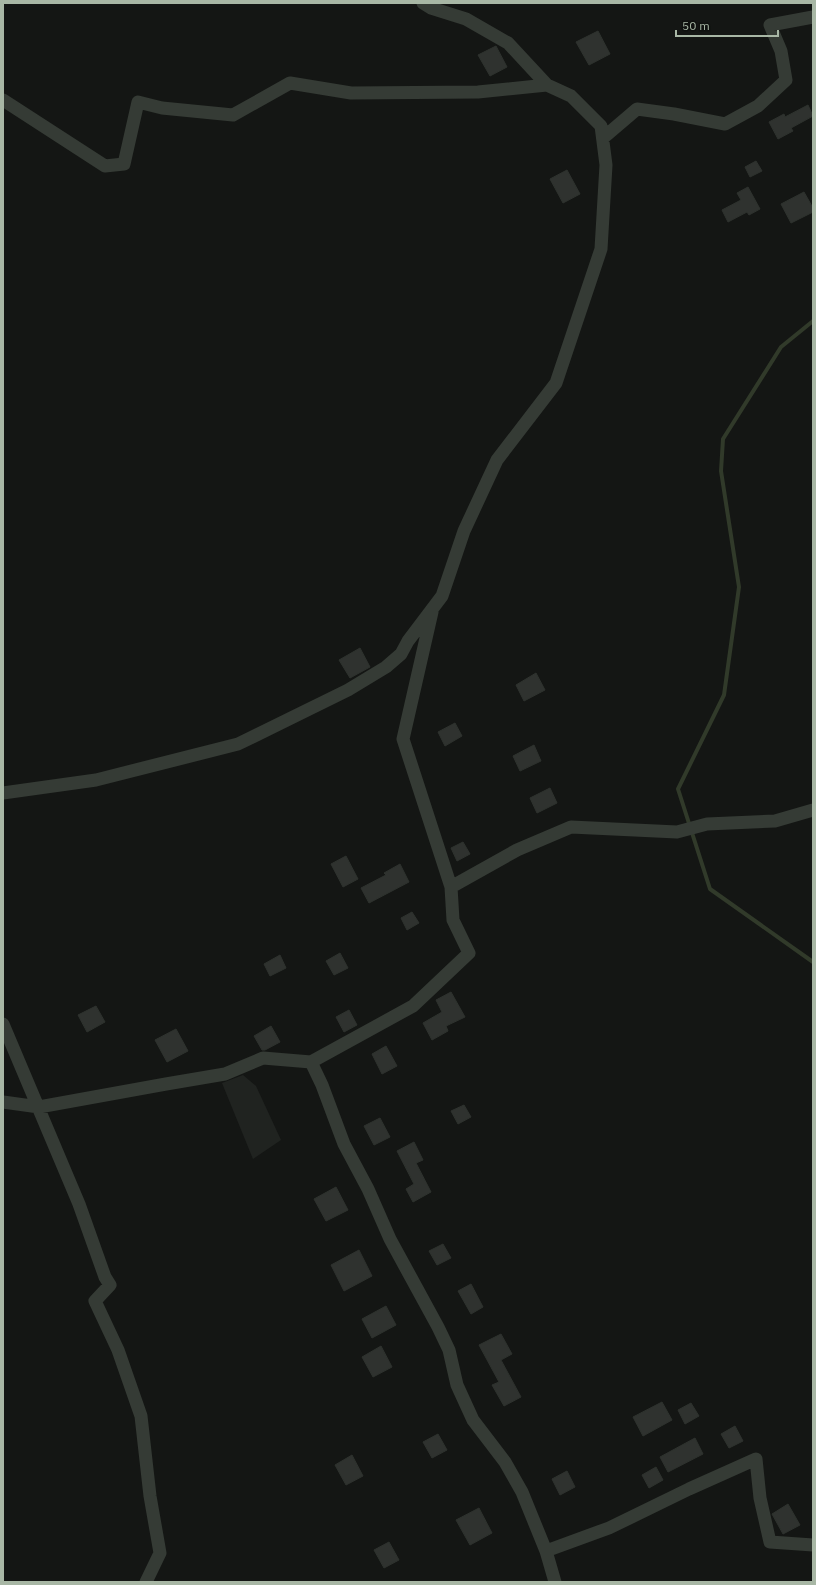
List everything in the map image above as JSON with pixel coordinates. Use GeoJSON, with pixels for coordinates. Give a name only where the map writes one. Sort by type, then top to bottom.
{"type":"FeatureCollection","features":[{"type":"Feature","properties":{"kind":"street"},"geometry":{"type":"LineString","coordinates":[[3,793],[96,780],[238,744],[348,690],[386,667],[402,654],[408,641],[442,596],[464,531],[497,460],[556,383],[601,249],[606,165],[601,126],[571,96],[547,85],[508,43],[466,19],[431,8],[423,3]]}},
{"type":"Feature","properties":{"kind":"street"},"geometry":{"type":"LineString","coordinates":[[603,138],[637,109],[674,114],[725,124],[758,106],[786,80],[781,51],[770,25],[813,17]]}},
{"type":"Feature","properties":{"kind":"street"},"geometry":{"type":"LineString","coordinates":[[3,100],[105,166],[124,164],[138,102],[162,108],[233,115],[290,83],[351,93],[478,92],[547,85]]}},
{"type":"Feature","properties":{"kind":"street"},"geometry":{"type":"LineString","coordinates":[[3,1102],[39,1107],[225,1074],[263,1058],[311,1062],[413,1006],[469,953],[453,920],[451,887],[403,739],[433,608]]}},
{"type":"Feature","properties":{"kind":"street"},"geometry":{"type":"LineString","coordinates":[[451,887],[516,850],[571,826],[677,832],[707,824],[775,821],[813,810]]}},
{"type":"Feature","properties":{"kind":"street"},"geometry":{"type":"LineString","coordinates":[[3,1024],[79,1204],[105,1277],[110,1285],[96,1301],[118,1350],[140,1416],[150,1496],[160,1553],[146,1582]]}},
{"type":"Feature","properties":{"kind":"street"},"geometry":{"type":"LineString","coordinates":[[311,1062],[322,1085],[344,1144],[368,1189],[390,1239],[449,1350],[457,1385],[473,1420],[505,1462],[522,1492],[546,1551],[555,1582]]}},
{"type":"Feature","properties":{"kind":"street"},"geometry":{"type":"LineString","coordinates":[[546,1551],[609,1528],[689,1489],[756,1459],[760,1498],[770,1542],[813,1545]]}},
{"type":"Feature","properties":{"kind":"shaded area"},"geometry":{"type":"Polygon","coordinates":[[[243,1075],[256,1086],[281,1140],[253,1159],[222,1083],[243,1075]]]}},
{"type":"Feature","properties":{"kind":"building"},"geometry":{"type":"Polygon","coordinates":[[[598,31],[610,54],[589,65],[576,42],[598,31]]]}},
{"type":"Feature","properties":{"kind":"building"},"geometry":{"type":"Polygon","coordinates":[[[496,46],[507,67],[490,76],[478,55],[496,46]]]}},
{"type":"Feature","properties":{"kind":"building"},"geometry":{"type":"Polygon","coordinates":[[[808,105],[813,116],[791,128],[793,131],[778,139],[769,122],[784,114],[785,117],[808,105]]]}},
{"type":"Feature","properties":{"kind":"building"},"geometry":{"type":"Polygon","coordinates":[[[756,161],[762,171],[750,177],[745,167],[756,161]]]}},
{"type":"Feature","properties":{"kind":"building"},"geometry":{"type":"Polygon","coordinates":[[[567,170],[580,194],[563,203],[550,179],[567,170]]]}},
{"type":"Feature","properties":{"kind":"building"},"geometry":{"type":"Polygon","coordinates":[[[748,187],[760,209],[749,215],[747,212],[728,222],[722,210],[741,200],[737,193],[748,187]]]}},
{"type":"Feature","properties":{"kind":"building"},"geometry":{"type":"Polygon","coordinates":[[[804,192],[813,208],[813,212],[791,223],[781,204],[804,192]]]}},
{"type":"Feature","properties":{"kind":"building"},"geometry":{"type":"Polygon","coordinates":[[[360,648],[370,667],[350,678],[339,660],[360,648]]]}},
{"type":"Feature","properties":{"kind":"building"},"geometry":{"type":"Polygon","coordinates":[[[536,673],[545,690],[524,701],[516,685],[536,673]]]}},
{"type":"Feature","properties":{"kind":"building"},"geometry":{"type":"Polygon","coordinates":[[[455,723],[462,736],[445,746],[438,732],[455,723]]]}},
{"type":"Feature","properties":{"kind":"building"},"geometry":{"type":"Polygon","coordinates":[[[534,745],[541,761],[520,771],[513,756],[534,745]]]}},
{"type":"Feature","properties":{"kind":"building"},"geometry":{"type":"Polygon","coordinates":[[[550,788],[557,803],[537,813],[530,798],[550,788]]]}},
{"type":"Feature","properties":{"kind":"building"},"geometry":{"type":"Polygon","coordinates":[[[463,842],[470,854],[457,861],[451,848],[463,842]]]}},
{"type":"Feature","properties":{"kind":"building"},"geometry":{"type":"Polygon","coordinates":[[[346,856],[358,879],[343,887],[331,864],[346,856]]]}},
{"type":"Feature","properties":{"kind":"building"},"geometry":{"type":"Polygon","coordinates":[[[400,864],[409,882],[369,903],[361,888],[386,875],[384,873],[400,864]]]}},
{"type":"Feature","properties":{"kind":"building"},"geometry":{"type":"Polygon","coordinates":[[[412,912],[419,923],[407,930],[401,918],[412,912]]]}},
{"type":"Feature","properties":{"kind":"building"},"geometry":{"type":"Polygon","coordinates":[[[340,953],[348,968],[334,975],[326,961],[340,953]]]}},
{"type":"Feature","properties":{"kind":"building"},"geometry":{"type":"Polygon","coordinates":[[[280,955],[286,968],[270,976],[264,964],[280,955]]]}},
{"type":"Feature","properties":{"kind":"building"},"geometry":{"type":"Polygon","coordinates":[[[451,992],[465,1017],[446,1026],[448,1031],[432,1040],[423,1023],[442,1012],[436,1000],[451,992]]]}},
{"type":"Feature","properties":{"kind":"building"},"geometry":{"type":"Polygon","coordinates":[[[96,1006],[105,1022],[87,1032],[78,1015],[96,1006]]]}},
{"type":"Feature","properties":{"kind":"building"},"geometry":{"type":"Polygon","coordinates":[[[349,1010],[357,1025],[344,1032],[336,1017],[349,1010]]]}},
{"type":"Feature","properties":{"kind":"building"},"geometry":{"type":"Polygon","coordinates":[[[271,1026],[280,1042],[265,1050],[262,1050],[254,1036],[271,1026]]]}},
{"type":"Feature","properties":{"kind":"building"},"geometry":{"type":"Polygon","coordinates":[[[176,1029],[188,1051],[167,1062],[155,1040],[176,1029]]]}},
{"type":"Feature","properties":{"kind":"building"},"geometry":{"type":"Polygon","coordinates":[[[386,1046],[397,1066],[382,1074],[372,1054],[386,1046]]]}},
{"type":"Feature","properties":{"kind":"building"},"geometry":{"type":"Polygon","coordinates":[[[464,1105],[471,1117],[458,1124],[451,1111],[464,1105]]]}},
{"type":"Feature","properties":{"kind":"building"},"geometry":{"type":"Polygon","coordinates":[[[380,1118],[390,1137],[374,1145],[364,1126],[380,1118]]]}},
{"type":"Feature","properties":{"kind":"building"},"geometry":{"type":"Polygon","coordinates":[[[414,1142],[423,1160],[416,1163],[431,1192],[413,1202],[406,1189],[414,1184],[397,1151],[414,1142]]]}},
{"type":"Feature","properties":{"kind":"building"},"geometry":{"type":"Polygon","coordinates":[[[336,1187],[348,1210],[326,1221],[314,1199],[336,1187]]]}},
{"type":"Feature","properties":{"kind":"building"},"geometry":{"type":"Polygon","coordinates":[[[443,1244],[451,1258],[437,1265],[429,1251],[443,1244]]]}},
{"type":"Feature","properties":{"kind":"building"},"geometry":{"type":"Polygon","coordinates":[[[359,1250],[372,1276],[344,1291],[331,1265],[359,1250]]]}},
{"type":"Feature","properties":{"kind":"building"},"geometry":{"type":"Polygon","coordinates":[[[471,1284],[483,1307],[471,1314],[458,1291],[471,1284]]]}},
{"type":"Feature","properties":{"kind":"building"},"geometry":{"type":"Polygon","coordinates":[[[386,1306],[396,1325],[372,1338],[362,1319],[386,1306]]]}},
{"type":"Feature","properties":{"kind":"building"},"geometry":{"type":"Polygon","coordinates":[[[501,1334],[512,1354],[501,1360],[521,1397],[504,1406],[492,1385],[499,1382],[479,1345],[501,1334]]]}},
{"type":"Feature","properties":{"kind":"building"},"geometry":{"type":"Polygon","coordinates":[[[381,1346],[392,1367],[373,1377],[362,1357],[381,1346]]]}},
{"type":"Feature","properties":{"kind":"building"},"geometry":{"type":"Polygon","coordinates":[[[662,1402],[672,1420],[643,1436],[633,1417],[662,1402]]]}},
{"type":"Feature","properties":{"kind":"building"},"geometry":{"type":"Polygon","coordinates":[[[691,1403],[699,1416],[685,1424],[678,1410],[691,1403]]]}},
{"type":"Feature","properties":{"kind":"building"},"geometry":{"type":"Polygon","coordinates":[[[735,1426],[743,1441],[729,1448],[721,1434],[735,1426]]]}},
{"type":"Feature","properties":{"kind":"building"},"geometry":{"type":"Polygon","coordinates":[[[438,1434],[447,1450],[432,1458],[423,1442],[438,1434]]]}},
{"type":"Feature","properties":{"kind":"building"},"geometry":{"type":"Polygon","coordinates":[[[695,1438],[703,1454],[668,1472],[660,1457],[695,1438]]]}},
{"type":"Feature","properties":{"kind":"building"},"geometry":{"type":"Polygon","coordinates":[[[352,1455],[363,1476],[346,1485],[335,1465],[352,1455]]]}},
{"type":"Feature","properties":{"kind":"building"},"geometry":{"type":"Polygon","coordinates":[[[656,1467],[663,1480],[649,1488],[642,1475],[656,1467]]]}},
{"type":"Feature","properties":{"kind":"building"},"geometry":{"type":"Polygon","coordinates":[[[567,1471],[575,1487],[560,1495],[552,1479],[567,1471]]]}},
{"type":"Feature","properties":{"kind":"building"},"geometry":{"type":"Polygon","coordinates":[[[788,1504],[800,1525],[783,1534],[772,1514],[788,1504]]]}},
{"type":"Feature","properties":{"kind":"building"},"geometry":{"type":"Polygon","coordinates":[[[479,1508],[492,1533],[470,1545],[456,1520],[479,1508]]]}},
{"type":"Feature","properties":{"kind":"building"},"geometry":{"type":"Polygon","coordinates":[[[389,1542],[399,1560],[384,1568],[374,1550],[389,1542]]]}},
{"type":"Feature","properties":{"kind":"waterway"},"geometry":{"type":"LineString","coordinates":[[813,321],[781,347],[723,439],[721,471],[739,587],[724,695],[678,789],[710,889],[813,962]]}}]}
